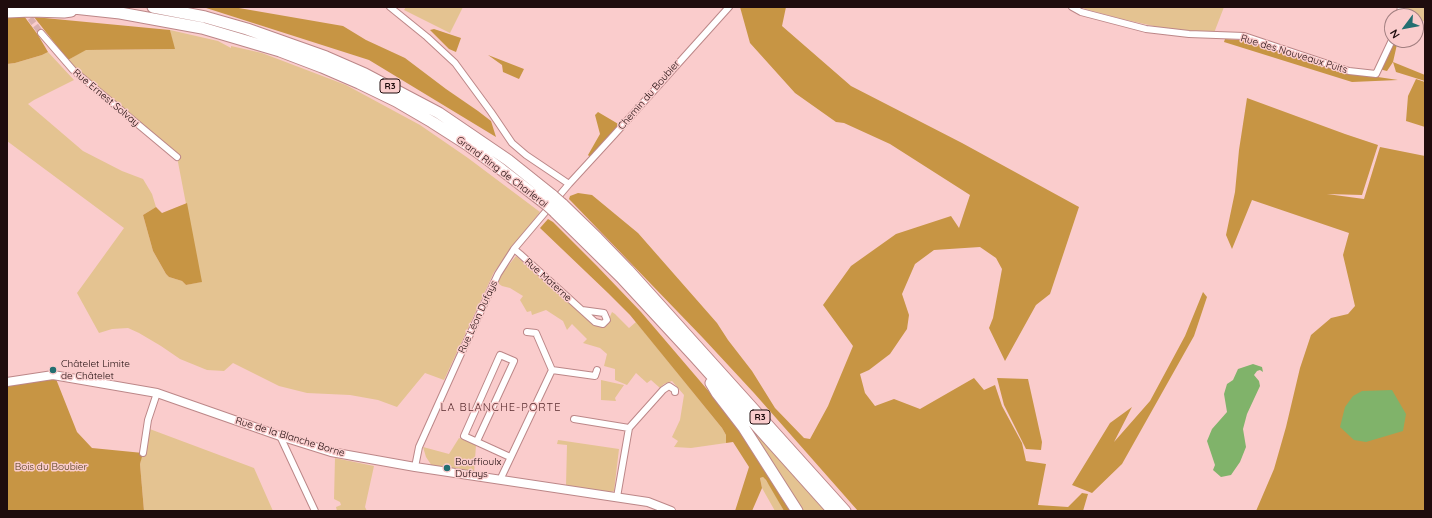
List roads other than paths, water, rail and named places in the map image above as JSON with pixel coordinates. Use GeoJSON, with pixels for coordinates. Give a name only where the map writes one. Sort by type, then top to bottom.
{"type":"FeatureCollection","features":[{"type":"Feature","properties":{"kind":"highway","name":"Grand Ring de Charleroi"},"geometry":{"type":"LineString","coordinates":[[64,7],[120,13],[202,28],[280,51],[328,70],[390,98],[432,122],[549,200]]}},
{"type":"Feature","properties":{"kind":"highway","name":"Grand Ring de Charleroi"},"geometry":{"type":"LineString","coordinates":[[153,7],[247,29],[326,57],[365,74],[439,113],[502,156],[558,208],[597,238],[639,282],[845,511]]}},
{"type":"Feature","properties":{"kind":"highway"},"geometry":{"type":"LineString","coordinates":[[7,12],[64,12],[84,8]]}},
{"type":"Feature","properties":{"kind":"highway","name":"Grand Ring de Charleroi"},"geometry":{"type":"LineString","coordinates":[[558,208],[615,272],[695,357],[833,511]]}},
{"type":"Feature","properties":{"kind":"highway"},"geometry":{"type":"LineString","coordinates":[[695,357],[717,393],[744,428],[797,511]]}},
{"type":"Feature","properties":{"kind":"street"},"geometry":{"type":"LineString","coordinates":[[390,7],[427,37],[455,63],[512,143],[526,155],[569,184]]}},
{"type":"Feature","properties":{"kind":"street","name":"Chemin du Boubier"},"geometry":{"type":"LineString","coordinates":[[569,184],[729,7]]}},
{"type":"Feature","properties":{"kind":"street","name":"Rue des Nouveaux Puits"},"geometry":{"type":"LineString","coordinates":[[1072,7],[1081,12],[1146,29],[1189,34],[1244,36],[1349,71],[1376,74],[1388,48]]}},
{"type":"Feature","properties":{"kind":"street","name":"Rue Ernest Solvay"},"geometry":{"type":"LineString","coordinates":[[41,33],[73,70],[177,157]]}},
{"type":"Feature","properties":{"kind":"street","name":"Rue Léon Dufays"},"geometry":{"type":"LineString","coordinates":[[415,467],[419,447],[498,274],[514,249],[569,184]]}},
{"type":"Feature","properties":{"kind":"street","name":"Rue Materne"},"geometry":{"type":"LineString","coordinates":[[514,249],[582,310]]}},
{"type":"Feature","properties":{"kind":"street"},"geometry":{"type":"LineString","coordinates":[[500,480],[552,370],[536,333],[527,332]]}},
{"type":"Feature","properties":{"kind":"street"},"geometry":{"type":"LineString","coordinates":[[477,441],[514,362],[500,355],[464,436],[510,458]]}},
{"type":"Feature","properties":{"kind":"street"},"geometry":{"type":"LineString","coordinates":[[552,370],[595,376],[597,370]]}},
{"type":"Feature","properties":{"kind":"street","name":"Rue de la Blanche Borne"},"geometry":{"type":"LineString","coordinates":[[7,382],[53,375],[157,393],[280,436],[331,452],[415,467],[650,502],[671,511]]}},
{"type":"Feature","properties":{"kind":"street"},"geometry":{"type":"LineString","coordinates":[[617,497],[629,428],[663,390],[669,386],[675,392]]}},
{"type":"Feature","properties":{"kind":"street"},"geometry":{"type":"LineString","coordinates":[[143,453],[148,420],[157,393]]}},
{"type":"Feature","properties":{"kind":"street"},"geometry":{"type":"LineString","coordinates":[[574,419],[629,428]]}},
{"type":"Feature","properties":{"kind":"street"},"geometry":{"type":"LineString","coordinates":[[280,436],[315,511]]}},
{"type":"Feature","properties":{"kind":"tunnel"},"geometry":{"type":"LineString","coordinates":[[25,11],[41,33]]}},
{"type":"Feature","properties":{"kind":"place","name":"Châtelet Limite de Châtelet"},"geometry":{"type":"Point","coordinates":[53,370]}},
{"type":"Feature","properties":{"kind":"place","name":"Bouffioulx Dufays"},"geometry":{"type":"Point","coordinates":[447,468]}},
{"type":"Feature","properties":{"kind":"district","name":"LA BLANCHE-PORTE"},"geometry":{"type":"Point","coordinates":[501,408]}},
{"type":"Feature","properties":{"kind":"park label","name":"Bois du Boubier"},"geometry":{"type":"Point","coordinates":[51,467]}}]}
